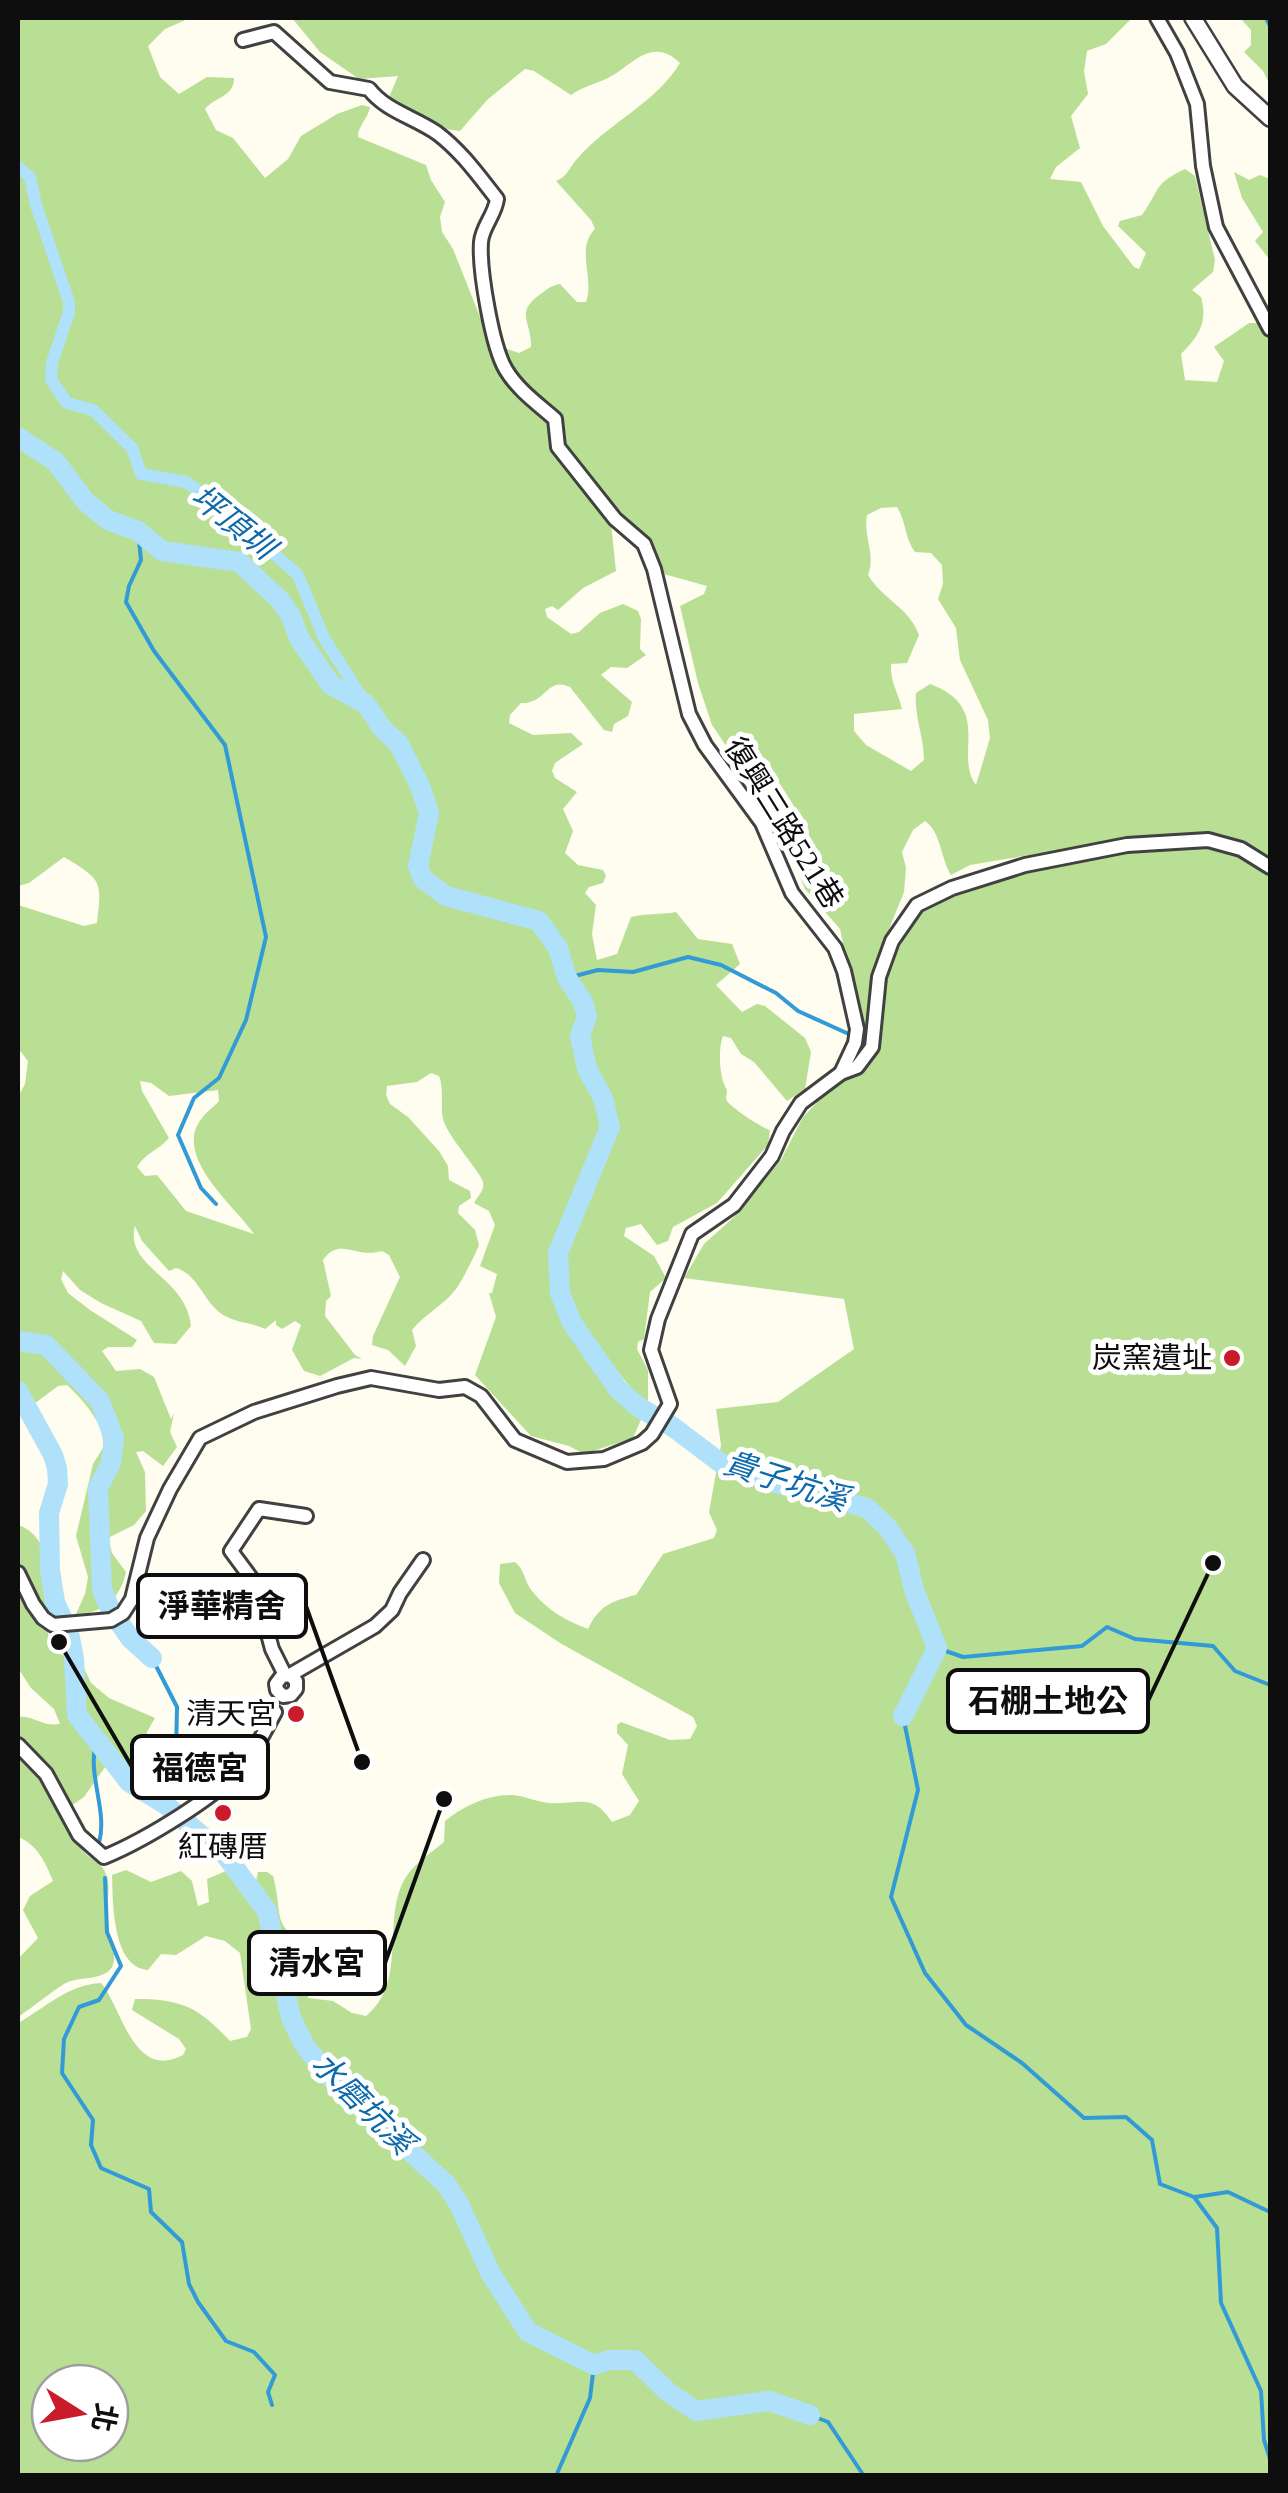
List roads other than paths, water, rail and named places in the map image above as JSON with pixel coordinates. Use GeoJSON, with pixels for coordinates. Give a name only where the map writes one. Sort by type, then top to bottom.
{"type":"FeatureCollection","features":[{"type":"Feature","properties":{"kind":"street"},"geometry":{"type":"LineString","coordinates":[[1157,18],[1178,53],[1197,104],[1203,166],[1216,227],[1270,329]]}},
{"type":"Feature","properties":{"kind":"street"},"geometry":{"type":"LineString","coordinates":[[1193,18],[1235,86],[1270,118]]}},
{"type":"Feature","properties":{"kind":"street","name":"復興三路521巷"},"geometry":{"type":"LineString","coordinates":[[243,40],[274,32],[330,82],[369,89],[379,102],[425,125],[458,149],[497,199],[481,237],[481,254],[488,309],[503,367],[555,419],[558,447],[616,519],[644,544],[654,569],[689,714],[704,744],[762,823],[792,893],[835,948],[844,970],[857,1029],[841,1073]]}},
{"type":"Feature","properties":{"kind":"street"},"geometry":{"type":"LineString","coordinates":[[18,1573],[42,1618],[66,1624],[117,1616],[132,1599],[147,1538],[170,1488],[200,1438],[223,1425],[303,1396],[371,1378],[439,1390],[465,1387],[481,1396],[515,1440],[566,1462],[604,1459],[642,1443],[667,1411],[668,1394],[651,1350],[658,1319],[692,1234],[734,1204],[772,1156],[782,1131],[801,1103],[841,1073],[857,1067],[872,1047],[879,977],[892,941],[917,905],[952,888],[1025,865],[1126,845],[1208,840],[1241,849],[1270,867]]}},
{"type":"Feature","properties":{"kind":"street"},"geometry":{"type":"LineString","coordinates":[[306,1516],[259,1509],[231,1551],[254,1582],[272,1649],[288,1675],[376,1626],[392,1610],[423,1560]]}},
{"type":"Feature","properties":{"kind":"street"},"geometry":{"type":"LineString","coordinates":[[18,1745],[46,1774],[79,1835],[104,1857],[179,1816],[229,1780],[247,1761],[275,1712]]}},
{"type":"Feature","properties":{"kind":"waterway"},"geometry":{"type":"LineString","coordinates":[[1266,18],[1270,26]]}},
{"type":"Feature","properties":{"kind":"waterway","name":"坪頂圳"},"geometry":{"type":"LineString","coordinates":[[18,167],[30,177],[69,302],[51,380],[67,403],[93,410],[132,448],[141,474],[186,482],[223,508],[298,575],[324,638],[366,704]]}},
{"type":"Feature","properties":{"kind":"waterway","name":"貴子坑溪"},"geometry":{"type":"LineString","coordinates":[[18,437],[56,462],[85,501],[108,520],[138,531],[162,551],[239,562],[280,600],[299,638],[331,685],[366,704],[399,744],[429,813],[418,866],[423,879],[446,896],[539,921],[558,948],[567,978],[583,1002],[587,1016],[580,1036],[587,1069],[603,1098],[610,1127],[558,1253],[560,1293],[572,1323],[618,1389],[722,1464],[867,1508],[887,1527],[905,1553],[914,1590],[937,1648],[903,1716]]}},
{"type":"Feature","properties":{"kind":"waterway"},"geometry":{"type":"LineString","coordinates":[[138,531],[141,560],[126,602],[154,651],[225,745],[266,937],[246,1020],[219,1078],[194,1098],[178,1135],[201,1188],[216,1204]]}},
{"type":"Feature","properties":{"kind":"waterway"},"geometry":{"type":"LineString","coordinates":[[567,978],[598,970],[633,972],[688,957],[721,965],[776,993],[798,1011],[851,1035]]}},
{"type":"Feature","properties":{"kind":"waterway"},"geometry":{"type":"LineString","coordinates":[[18,1341],[46,1345],[100,1401],[114,1438],[111,1463],[98,1488],[102,1589],[130,1638],[152,1658]]}},
{"type":"Feature","properties":{"kind":"waterway","name":"水磨坑溪"},"geometry":{"type":"LineString","coordinates":[[18,1391],[57,1468],[58,1484],[49,1513],[50,1570],[55,1602],[69,1633],[74,1658],[77,1715],[129,1782],[166,1805],[226,1856],[267,1911],[291,2018],[305,2046],[336,2084],[446,2184],[491,2274],[528,2332],[594,2365],[610,2360],[635,2360],[668,2392],[696,2411],[769,2401],[810,2415]]}},
{"type":"Feature","properties":{"kind":"waterway"},"geometry":{"type":"LineString","coordinates":[[937,1648],[963,1657],[1082,1646],[1107,1627],[1135,1639],[1213,1646],[1235,1671],[1270,1685]]}},
{"type":"Feature","properties":{"kind":"waterway"},"geometry":{"type":"LineString","coordinates":[[152,1658],[177,1707],[176,1753],[199,1771]]}},
{"type":"Feature","properties":{"kind":"waterway","name":"貴子坑溪"},"geometry":{"type":"LineString","coordinates":[[903,1716],[918,1790],[891,1897],[925,1973],[966,2025],[1022,2063],[1084,2118],[1126,2117],[1152,2140],[1160,2184],[1194,2197],[1217,2228],[1221,2303],[1261,2391],[1264,2440],[1270,2459]]}},
{"type":"Feature","properties":{"kind":"waterway"},"geometry":{"type":"LineString","coordinates":[[96,1742],[99,1843]]}},
{"type":"Feature","properties":{"kind":"waterway"},"geometry":{"type":"LineString","coordinates":[[105,1878],[107,1932],[121,1966],[99,2000],[79,2007],[64,2039],[62,2073],[93,2120],[91,2145],[101,2168],[149,2189],[151,2212],[182,2242],[189,2284],[198,2302],[226,2341],[254,2352],[275,2375],[268,2392],[272,2405]]}},
{"type":"Feature","properties":{"kind":"waterway"},"geometry":{"type":"LineString","coordinates":[[1195,2197],[1228,2192],[1270,2212]]}},
{"type":"Feature","properties":{"kind":"waterway","name":"水磨坑溪"},"geometry":{"type":"LineString","coordinates":[[556,2476],[590,2398],[594,2365]]}},
{"type":"Feature","properties":{"kind":"waterway"},"geometry":{"type":"LineString","coordinates":[[810,2415],[828,2422],[864,2476]]}},
{"type":"Feature","properties":{"kind":"place","name":"炭窯遺址"},"geometry":{"type":"Point","coordinates":[1232,1358]}},
{"type":"Feature","properties":{"kind":"place","name":"石棚土地公"},"geometry":{"type":"Point","coordinates":[1213,1563]}},
{"type":"Feature","properties":{"kind":"place","name":"福德宮"},"geometry":{"type":"Point","coordinates":[59,1642]}},
{"type":"Feature","properties":{"kind":"place","name":"清天宮"},"geometry":{"type":"Point","coordinates":[296,1714]}},
{"type":"Feature","properties":{"kind":"place","name":"淨華精舍"},"geometry":{"type":"Point","coordinates":[362,1762]}},
{"type":"Feature","properties":{"kind":"place","name":"清水宮"},"geometry":{"type":"Point","coordinates":[444,1799]}},
{"type":"Feature","properties":{"kind":"place","name":"紅磚厝"},"geometry":{"type":"Point","coordinates":[223,1813]}}]}
